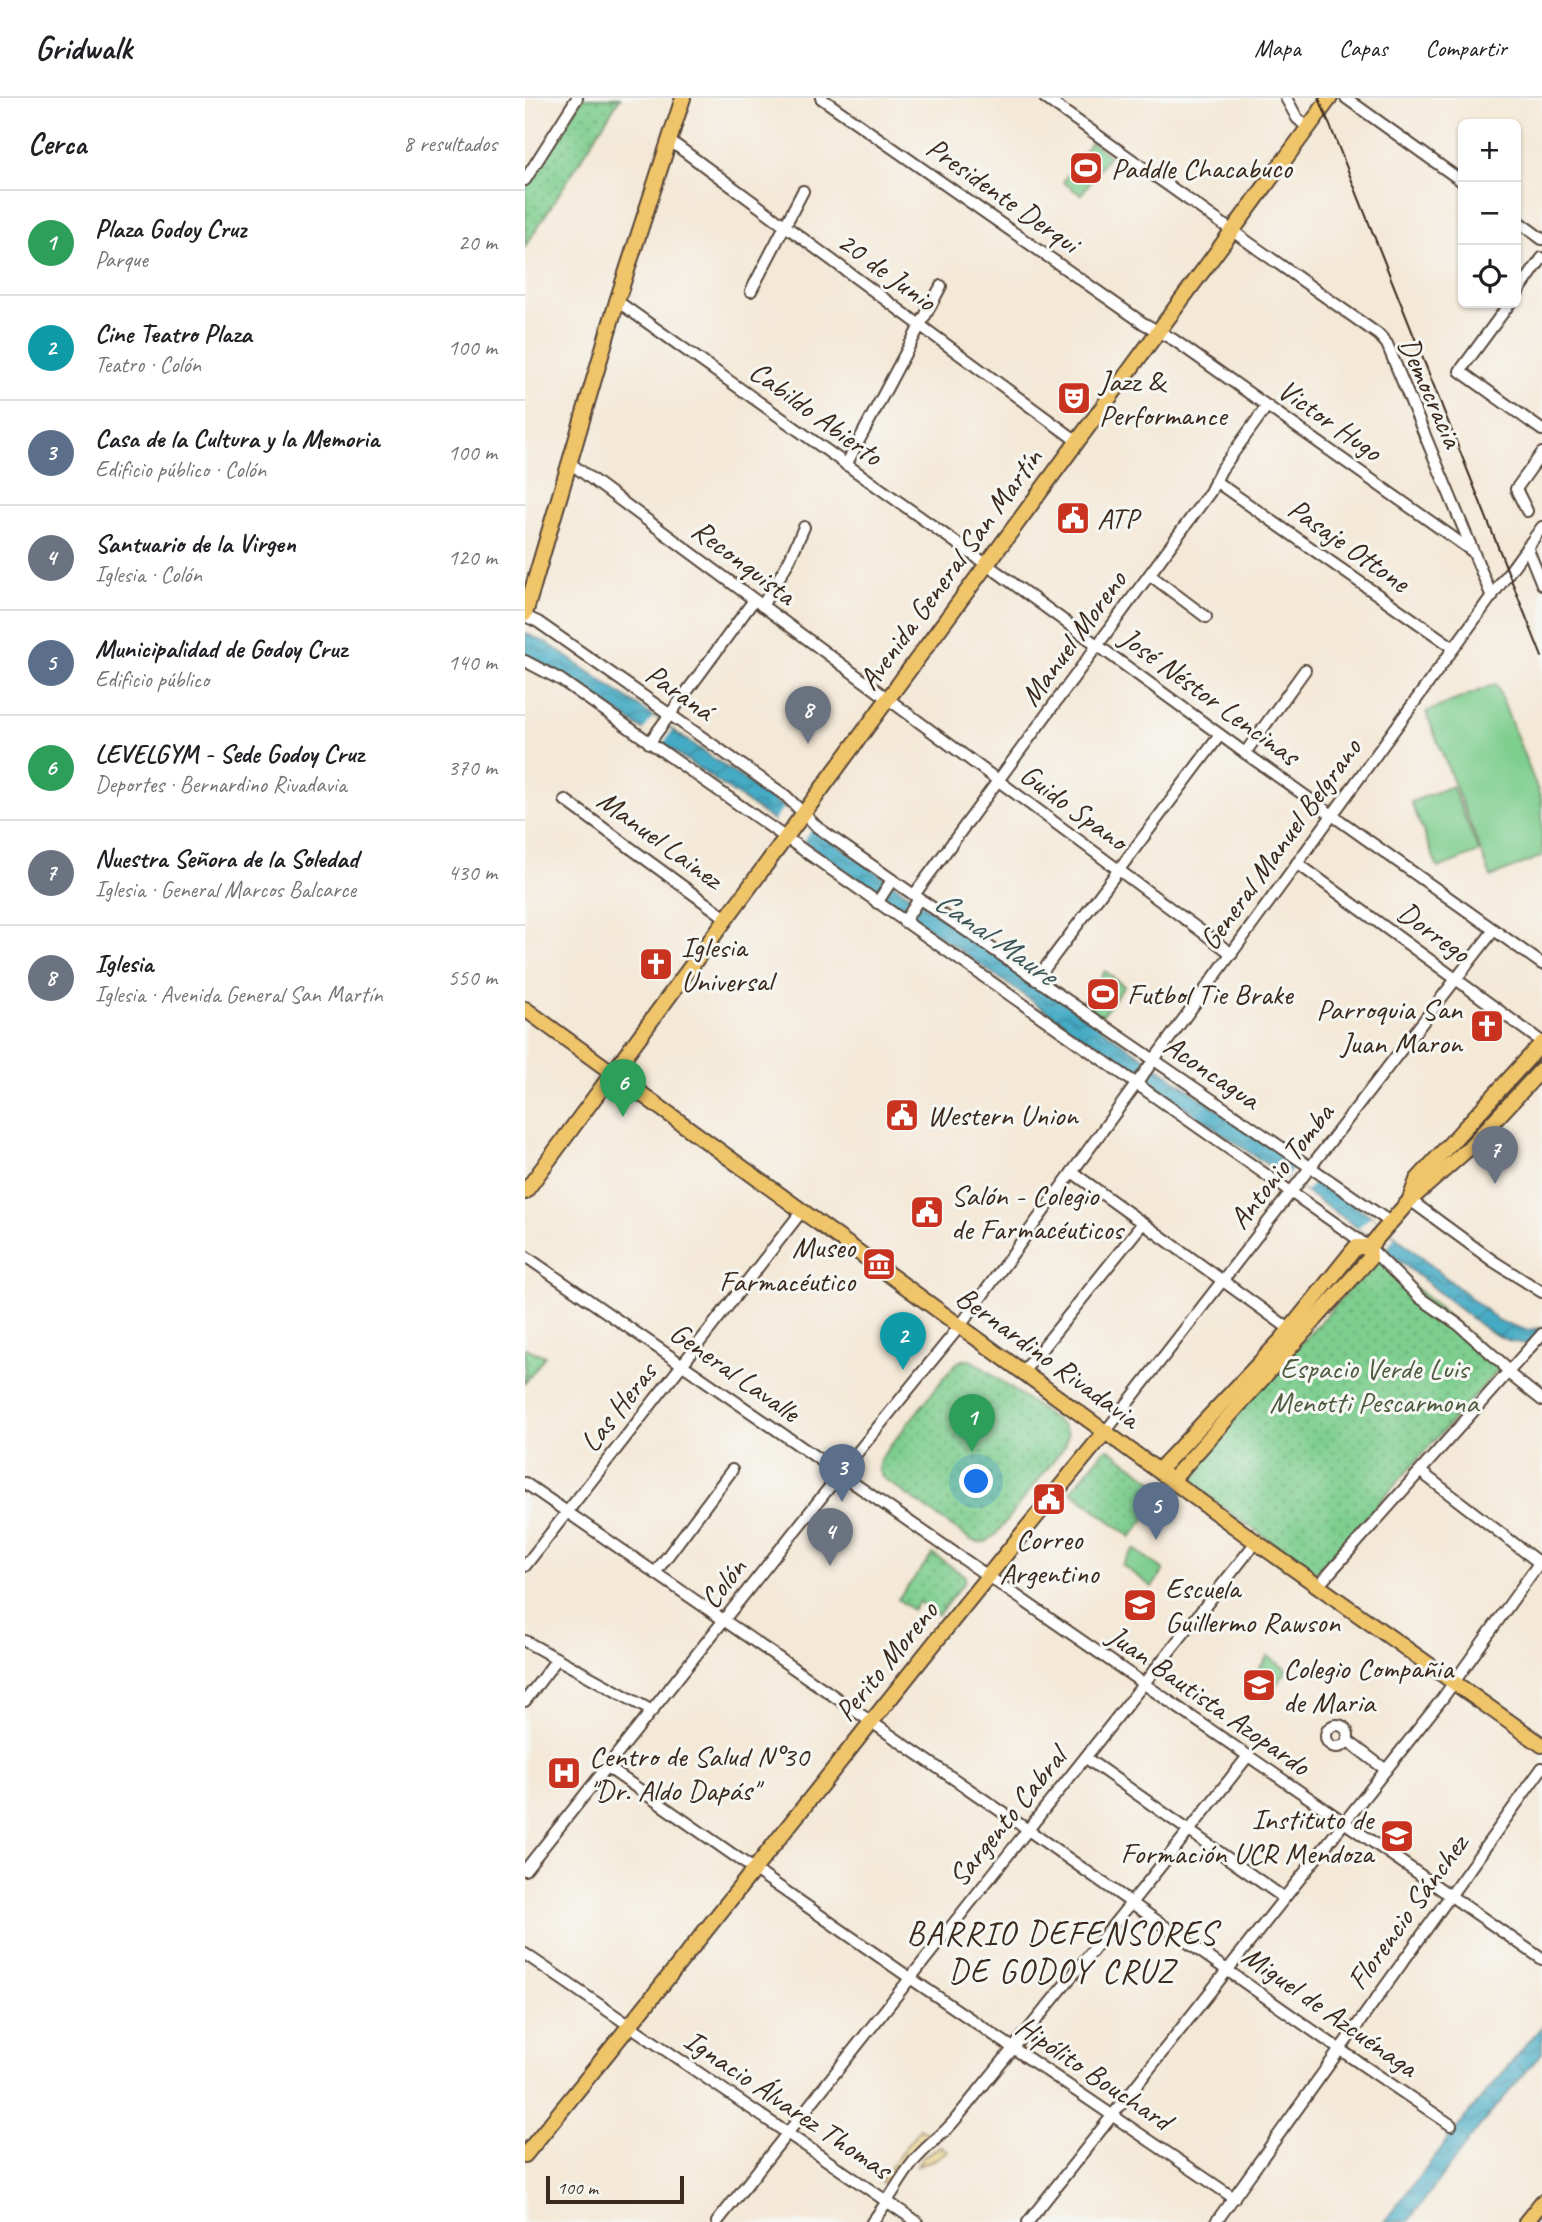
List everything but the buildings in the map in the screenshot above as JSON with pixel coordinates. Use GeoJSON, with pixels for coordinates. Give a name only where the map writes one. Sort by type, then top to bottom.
{"type":"FeatureCollection","features":[{"type":"Feature","properties":{"kind":"main road"},"geometry":{"type":"LineString","coordinates":[[525,615],[617,301],[683,98]]}},
{"type":"Feature","properties":{"kind":"main road","name":"Avenida General San Martín"},"geometry":{"type":"LineString","coordinates":[[525,1192],[1330,98]]}},
{"type":"Feature","properties":{"kind":"main road","name":"Bernardino Rivadavia"},"geometry":{"type":"LineString","coordinates":[[525,1009],[1256,1542],[1542,1745]]}},
{"type":"Feature","properties":{"kind":"main road"},"geometry":{"type":"LineString","coordinates":[[1410,1200],[1417,1180],[1542,1042]]}},
{"type":"Feature","properties":{"kind":"main road"},"geometry":{"type":"LineString","coordinates":[[1159,1471],[1370,1258],[1372,1244],[1410,1200],[1469,1148],[1542,1069]]}},
{"type":"Feature","properties":{"kind":"main road"},"geometry":{"type":"LineString","coordinates":[[1172,1480],[1295,1333]]}},
{"type":"Feature","properties":{"kind":"main road","name":"Perito Moreno"},"geometry":{"type":"LineString","coordinates":[[525,2155],[1106,1431]]}},
{"type":"Feature","properties":{"kind":"main road"},"geometry":{"type":"LineString","coordinates":[[1526,2222],[1542,2202]]}},
{"type":"Feature","properties":{"kind":"street","name":"Presidente Derqui"},"geometry":{"type":"LineString","coordinates":[[821,98],[1158,331]]}},
{"type":"Feature","properties":{"kind":"street","name":"Democracia"},"geometry":{"type":"LineString","coordinates":[[1045,98],[1371,327],[1387,344],[1492,597]]}},
{"type":"Feature","properties":{"kind":"street"},"geometry":{"type":"LineString","coordinates":[[1286,98],[1297,118],[1308,128]]}},
{"type":"Feature","properties":{"kind":"street"},"geometry":{"type":"LineString","coordinates":[[1346,98],[1462,182]]}},
{"type":"Feature","properties":{"kind":"street"},"geometry":{"type":"LineString","coordinates":[[525,180],[574,99]]}},
{"type":"Feature","properties":{"kind":"street","name":"20 de Junio"},"geometry":{"type":"LineString","coordinates":[[669,140],[1077,441]]}},
{"type":"Feature","properties":{"kind":"street"},"geometry":{"type":"LineString","coordinates":[[751,291],[803,191]]}},
{"type":"Feature","properties":{"kind":"street"},"geometry":{"type":"LineString","coordinates":[[1521,224],[1542,239]]}},
{"type":"Feature","properties":{"kind":"street"},"geometry":{"type":"LineString","coordinates":[[1521,288],[1542,258]]}},
{"type":"Feature","properties":{"kind":"street"},"geometry":{"type":"LineString","coordinates":[[846,465],[941,286]]}},
{"type":"Feature","properties":{"kind":"street","name":"Cabildo Abierto"},"geometry":{"type":"LineString","coordinates":[[617,301],[986,564]]}},
{"type":"Feature","properties":{"kind":"street"},"geometry":{"type":"LineString","coordinates":[[1506,308],[1460,371],[1542,430]]}},
{"type":"Feature","properties":{"kind":"street","name":"Victor Hugo"},"geometry":{"type":"LineString","coordinates":[[1158,331],[1472,551]]}},
{"type":"Feature","properties":{"kind":"street","name":"Manuel Moreno"},"geometry":{"type":"LineString","coordinates":[[906,919],[998,781],[1210,492],[1267,406]]}},
{"type":"Feature","properties":{"kind":"street"},"geometry":{"type":"LineString","coordinates":[[1527,511],[1516,489],[1542,453]]}},
{"type":"Feature","properties":{"kind":"street","name":"Reconquista"},"geometry":{"type":"LineString","coordinates":[[571,463],[888,699]]}},
{"type":"Feature","properties":{"kind":"street","name":"Pasaje Ottone"},"geometry":{"type":"LineString","coordinates":[[1215,481],[1454,648]]}},
{"type":"Feature","properties":{"kind":"street"},"geometry":{"type":"LineString","coordinates":[[1439,528],[1446,530],[1452,527],[1457,513]]}},
{"type":"Feature","properties":{"kind":"street"},"geometry":{"type":"LineString","coordinates":[[651,740],[789,561],[804,527]]}},
{"type":"Feature","properties":{"kind":"street","name":"General Manuel Belgrano"},"geometry":{"type":"LineString","coordinates":[[960,1326],[1542,527]]}},
{"type":"Feature","properties":{"kind":"street"},"geometry":{"type":"LineString","coordinates":[[1527,547],[1542,584]]}},
{"type":"Feature","properties":{"kind":"street","name":"José Néstor Lencinas"},"geometry":{"type":"LineString","coordinates":[[986,564],[1245,753],[1542,964]]}},
{"type":"Feature","properties":{"kind":"street"},"geometry":{"type":"LineString","coordinates":[[1150,575],[1206,617]]}},
{"type":"Feature","properties":{"kind":"street","name":"Paraná"},"geometry":{"type":"LineString","coordinates":[[525,615],[666,719],[786,796],[800,817]]}},
{"type":"Feature","properties":{"kind":"street"},"geometry":{"type":"LineString","coordinates":[[525,662],[561,680],[651,740],[1372,1244],[1410,1290],[1459,1325],[1503,1364],[1508,1373],[1542,1400]]}},
{"type":"Feature","properties":{"kind":"street"},"geometry":{"type":"LineString","coordinates":[[1245,753],[1305,670]]}},
{"type":"Feature","properties":{"kind":"street","name":"Guido Spano"},"geometry":{"type":"LineString","coordinates":[[888,699],[1232,954]]}},
{"type":"Feature","properties":{"kind":"street"},"geometry":{"type":"LineString","coordinates":[[1036,980],[1220,735]]}},
{"type":"Feature","properties":{"kind":"street","name":"Manuel Lainez"},"geometry":{"type":"LineString","coordinates":[[565,800],[726,918]]}},
{"type":"Feature","properties":{"kind":"street","name":"Aconcagua"},"geometry":{"type":"LineString","coordinates":[[800,817],[1388,1225]]}},
{"type":"Feature","properties":{"kind":"street","name":"Dorrego"},"geometry":{"type":"LineString","coordinates":[[1297,863],[1542,1042]]}},
{"type":"Feature","properties":{"kind":"street"},"geometry":{"type":"LineString","coordinates":[[879,900],[891,882]]}},
{"type":"Feature","properties":{"kind":"street","name":"Antonio Tomba"},"geometry":{"type":"LineString","coordinates":[[1106,1431],[1494,930]]}},
{"type":"Feature","properties":{"kind":"street"},"geometry":{"type":"LineString","coordinates":[[1072,1172],[1295,1333]]}},
{"type":"Feature","properties":{"kind":"street"},"geometry":{"type":"LineString","coordinates":[[1410,1200],[1493,1261],[1542,1292]]}},
{"type":"Feature","properties":{"kind":"street","name":"Las Heras"},"geometry":{"type":"LineString","coordinates":[[525,1566],[802,1211]]}},
{"type":"Feature","properties":{"kind":"street"},"geometry":{"type":"LineString","coordinates":[[1024,1372],[1143,1223]]}},
{"type":"Feature","properties":{"kind":"street","name":"General Lavalle"},"geometry":{"type":"LineString","coordinates":[[525,1256],[987,1576]]}},
{"type":"Feature","properties":{"kind":"street","name":"Colón"},"geometry":{"type":"LineString","coordinates":[[525,1870],[960,1326]]}},
{"type":"Feature","properties":{"kind":"street"},"geometry":{"type":"LineString","coordinates":[[1318,1586],[1542,1334]]}},
{"type":"Feature","properties":{"kind":"street"},"geometry":{"type":"LineString","coordinates":[[655,1573],[732,1470]]}},
{"type":"Feature","properties":{"kind":"street"},"geometry":{"type":"LineString","coordinates":[[1028,2222],[1386,1770],[1541,1562],[1421,1472]]}},
{"type":"Feature","properties":{"kind":"street","name":"Miguel de Azcuénaga"},"geometry":{"type":"LineString","coordinates":[[525,1483],[1451,2125]]}},
{"type":"Feature","properties":{"kind":"street","name":"Sargento Cabral"},"geometry":{"type":"LineString","coordinates":[[717,2222],[1256,1542]]}},
{"type":"Feature","properties":{"kind":"street","name":"Juan Bautista Azopardo"},"geometry":{"type":"LineString","coordinates":[[987,1576],[1542,1959]]}},
{"type":"Feature","properties":{"kind":"street"},"geometry":{"type":"LineString","coordinates":[[525,1641],[652,1711]]}},
{"type":"Feature","properties":{"kind":"street"},"geometry":{"type":"LineString","coordinates":[[525,1701],[557,1659]]}},
{"type":"Feature","properties":{"kind":"street"},"geometry":{"type":"LineString","coordinates":[[1347,1741],[1386,1770]]}},
{"type":"Feature","properties":{"kind":"street"},"geometry":{"type":"LineString","coordinates":[[872,2222],[914,2161],[949,2128],[1248,1756]]}},
{"type":"Feature","properties":{"kind":"street"},"geometry":{"type":"LineString","coordinates":[[1086,1758],[1284,1898]]}},
{"type":"Feature","properties":{"kind":"street","name":"Hipólito Bouchard"},"geometry":{"type":"LineString","coordinates":[[607,1768],[1234,2198]]}},
{"type":"Feature","properties":{"kind":"street","name":"Florencio Sánchez"},"geometry":{"type":"LineString","coordinates":[[1216,2222],[1542,1768]]}},
{"type":"Feature","properties":{"kind":"street","name":"Ignacio Álvarez Thomas"},"geometry":{"type":"LineString","coordinates":[[525,1954],[918,2222]]}},
{"type":"Feature","properties":{"kind":"green space"},"geometry":{"type":"Polygon","coordinates":[[[583,98],[620,98],[525,247],[525,190],[583,98]]]}},
{"type":"Feature","properties":{"kind":"green space","name":"Paddle Chacabuco"},"geometry":{"type":"Polygon","coordinates":[[[1091,142],[1109,155],[1081,195],[1063,182],[1091,142]]]}},
{"type":"Feature","properties":{"kind":"green space"},"geometry":{"type":"Polygon","coordinates":[[[1496,684],[1542,801],[1542,856],[1491,877],[1426,712],[1496,684]]]}},
{"type":"Feature","properties":{"kind":"green space"},"geometry":{"type":"Polygon","coordinates":[[[1452,786],[1479,852],[1438,868],[1411,802],[1452,786]]]}},
{"type":"Feature","properties":{"kind":"green space","name":"Futbol Tie Brake"},"geometry":{"type":"Polygon","coordinates":[[[1105,971],[1124,986],[1101,1017],[1082,1002],[1105,971]]]}},
{"type":"Feature","properties":{"kind":"green space"},"geometry":{"type":"Polygon","coordinates":[[[1541,1054],[1542,1060],[1469,1141],[1427,1177],[1541,1054]]]}},
{"type":"Feature","properties":{"kind":"green space","name":"Espacio Verde Luis Menotti Pescarmona"},"geometry":{"type":"Polygon","coordinates":[[[1379,1256],[1503,1364],[1316,1573],[1181,1478],[1379,1256]]]}},
{"type":"Feature","properties":{"kind":"green space"},"geometry":{"type":"Polygon","coordinates":[[[525,1348],[545,1356],[525,1383],[525,1348]]]}},
{"type":"Feature","properties":{"kind":"green space"},"geometry":{"type":"Polygon","coordinates":[[[962,1360],[970,1360],[979,1365],[1063,1426],[1068,1434],[1065,1446],[996,1534],[986,1542],[979,1543],[883,1478],[878,1469],[880,1459],[954,1365],[962,1360]]]}},
{"type":"Feature","properties":{"kind":"green space"},"geometry":{"type":"Polygon","coordinates":[[[1105,1449],[1109,1449],[1167,1491],[1131,1537],[1071,1491],[1105,1449]]]}},
{"type":"Feature","properties":{"kind":"green space"},"geometry":{"type":"Polygon","coordinates":[[[1134,1549],[1164,1570],[1152,1587],[1122,1565],[1134,1549]]]}},
{"type":"Feature","properties":{"kind":"green space"},"geometry":{"type":"Polygon","coordinates":[[[933,1554],[965,1576],[965,1581],[938,1615],[919,1602],[912,1610],[898,1599],[933,1554]]]}},
{"type":"Feature","properties":{"kind":"green space"},"geometry":{"type":"Polygon","coordinates":[[[1268,1656],[1287,1670],[1266,1699],[1247,1686],[1268,1656]]]}},
{"type":"Feature","properties":{"kind":"sand"},"geometry":{"type":"Polygon","coordinates":[[[920,2128],[932,2137],[909,2157],[889,2186],[880,2181],[920,2128]]]}},
{"type":"Feature","properties":{"kind":"sand"},"geometry":{"type":"Polygon","coordinates":[[[941,2146],[948,2151],[917,2166],[923,2157],[941,2146]]]}},
{"type":"Feature","properties":{"kind":"water"},"geometry":{"type":"Polygon","coordinates":[[[525,633],[549,644],[1371,1216],[1499,1321],[1526,1330],[1542,1328],[1542,1343],[1510,1341],[1481,1326],[1358,1228],[570,679],[525,655],[525,633]]]}},
{"type":"Feature","properties":{"kind":"water"},"geometry":{"type":"Polygon","coordinates":[[[1542,2026],[1542,2053],[1479,2127],[1408,2222],[1384,2222],[1464,2119],[1542,2026]]]}},
{"type":"Feature","properties":{"kind":"pier"},"geometry":{"type":"Polygon","coordinates":[[[653,717],[672,731],[662,745],[643,731],[653,717]]]}},
{"type":"Feature","properties":{"kind":"pier"},"geometry":{"type":"Polygon","coordinates":[[[783,808],[812,829],[803,842],[773,822],[783,808]]]}},
{"type":"Feature","properties":{"kind":"pier"},"geometry":{"type":"Polygon","coordinates":[[[1296,1165],[1316,1179],[1306,1191],[1286,1177],[1296,1165]]]}},
{"type":"Feature","properties":{"kind":"pier"},"geometry":{"type":"Polygon","coordinates":[[[1371,1216],[1395,1237],[1386,1249],[1358,1228],[1371,1216]]]}},
{"type":"Feature","properties":{"kind":"tram line"},"geometry":{"type":"LineString","coordinates":[[1319,98],[1542,657]]}},
{"type":"Feature","properties":{"kind":"place","name":"Paddle Chacabuco"},"geometry":{"type":"Point","coordinates":[1086,168]}},
{"type":"Feature","properties":{"kind":"place","name":"Jazz & Performance"},"geometry":{"type":"Point","coordinates":[1074,398]}},
{"type":"Feature","properties":{"kind":"place","name":"ATP"},"geometry":{"type":"Point","coordinates":[1073,518]}},
{"type":"Feature","properties":{"kind":"place","name":"Iglesia"},"geometry":{"type":"Point","coordinates":[808,744]}},
{"type":"Feature","properties":{"kind":"place","name":"Iglesia Universal"},"geometry":{"type":"Point","coordinates":[656,964]}},
{"type":"Feature","properties":{"kind":"place","name":"Futbol Tie Brake"},"geometry":{"type":"Point","coordinates":[1103,994]}},
{"type":"Feature","properties":{"kind":"place","name":"Parroquia San Juan Maron"},"geometry":{"type":"Point","coordinates":[1487,1026]}},
{"type":"Feature","properties":{"kind":"place","name":"Western Union"},"geometry":{"type":"Point","coordinates":[902,1115]}},
{"type":"Feature","properties":{"kind":"place","name":"LEVELGYM - Sede Godoy Cruz"},"geometry":{"type":"Point","coordinates":[623,1117]}},
{"type":"Feature","properties":{"kind":"place","name":"Nuestra Señora de la Soledad"},"geometry":{"type":"Point","coordinates":[1495,1184]}},
{"type":"Feature","properties":{"kind":"place","name":"Salón - Colegio de Farmacéuticos"},"geometry":{"type":"Point","coordinates":[927,1212]}},
{"type":"Feature","properties":{"kind":"place","name":"Museo Farmacéutico"},"geometry":{"type":"Point","coordinates":[879,1264]}},
{"type":"Feature","properties":{"kind":"place","name":"Cine Teatro Plaza"},"geometry":{"type":"Point","coordinates":[903,1370]}},
{"type":"Feature","properties":{"kind":"place","name":"Plaza Godoy Cruz"},"geometry":{"type":"Point","coordinates":[972,1452]}},
{"type":"Feature","properties":{"kind":"place","name":"Correo Argentino"},"geometry":{"type":"Point","coordinates":[1049,1499]}},
{"type":"Feature","properties":{"kind":"place","name":"Casa de la Cultura y la Memoria"},"geometry":{"type":"Point","coordinates":[842,1502]}},
{"type":"Feature","properties":{"kind":"place","name":"Municipalidad de Godoy Cruz"},"geometry":{"type":"Point","coordinates":[1156,1540]}},
{"type":"Feature","properties":{"kind":"place","name":"Santuario de la Virgen"},"geometry":{"type":"Point","coordinates":[830,1566]}},
{"type":"Feature","properties":{"kind":"place","name":"Escuela Guillermo Rawson"},"geometry":{"type":"Point","coordinates":[1140,1605]}},
{"type":"Feature","properties":{"kind":"place","name":"Colegio Compañia de Maria"},"geometry":{"type":"Point","coordinates":[1259,1685]}},
{"type":"Feature","properties":{"kind":"place","name":"Centro de Salud N°30 \"Dr. Aldo Dapás\""},"geometry":{"type":"Point","coordinates":[564,1773]}},
{"type":"Feature","properties":{"kind":"place","name":"Instituto de Formación UCR Mendoza"},"geometry":{"type":"Point","coordinates":[1397,1836]}},
{"type":"Feature","properties":{"kind":"district","name":"BARRIO DEFENSORES DE GODOY CRUZ"},"geometry":{"type":"Point","coordinates":[1062,1951]}},
{"type":"Feature","properties":{"kind":"water label","name":"Canal Maure"},"geometry":{"type":"Point","coordinates":[996,937]}}]}
